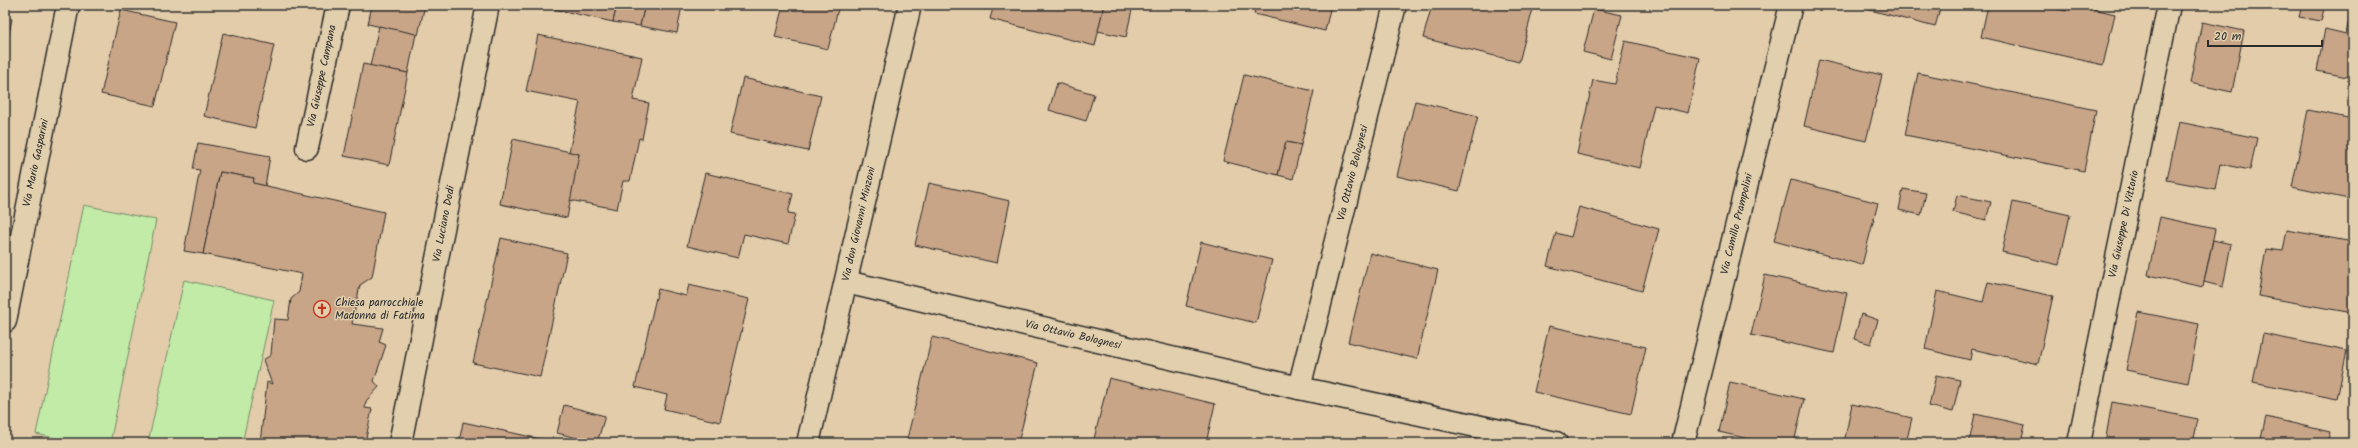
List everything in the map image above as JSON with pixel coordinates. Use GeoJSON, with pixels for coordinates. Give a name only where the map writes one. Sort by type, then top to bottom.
{"type":"FeatureCollection","features":[{"type":"Feature","properties":{"kind":"street","name":"Via Mario Gasparini"},"geometry":{"type":"LineString","coordinates":[[5,321],[9,272],[68,5]]}},
{"type":"Feature","properties":{"kind":"street","name":"Via Giuseppe Campana"},"geometry":{"type":"LineString","coordinates":[[307,148],[338,5]]}},
{"type":"Feature","properties":{"kind":"street","name":"Via Luciano Dodi"},"geometry":{"type":"LineString","coordinates":[[400,443],[488,5]]}},
{"type":"Feature","properties":{"kind":"street","name":"Via don Giovanni Minzoni"},"geometry":{"type":"LineString","coordinates":[[808,443],[910,5]]}},
{"type":"Feature","properties":{"kind":"street","name":"Via Ottavio Bolognesi"},"geometry":{"type":"LineString","coordinates":[[1299,388],[1395,5]]}},
{"type":"Feature","properties":{"kind":"street","name":"Via Camillo Prampolini"},"geometry":{"type":"LineString","coordinates":[[1683,443],[1791,5]]}},
{"type":"Feature","properties":{"kind":"street","name":"Via Giuseppe Di Vittorio"},"geometry":{"type":"LineString","coordinates":[[2080,443],[2169,5]]}},
{"type":"Feature","properties":{"kind":"street","name":"Via Ottavio Bolognesi"},"geometry":{"type":"LineString","coordinates":[[846,282],[1299,388],[1556,443]]}},
{"type":"Feature","properties":{"kind":"green space"},"geometry":{"type":"Polygon","coordinates":[[[84,205],[156,220],[110,443],[78,443],[36,434],[84,205]]]}},
{"type":"Feature","properties":{"kind":"green space"},"geometry":{"type":"Polygon","coordinates":[[[184,280],[274,300],[242,443],[148,443],[184,280]]]}},
{"type":"Feature","properties":{"kind":"building"},"geometry":{"type":"Polygon","coordinates":[[[372,5],[425,5],[418,35],[368,24],[372,5]]]}},
{"type":"Feature","properties":{"kind":"building"},"geometry":{"type":"Polygon","coordinates":[[[555,5],[617,5],[613,22],[554,9],[555,5]]]}},
{"type":"Feature","properties":{"kind":"building"},"geometry":{"type":"Polygon","coordinates":[[[617,5],[645,5],[640,26],[613,22],[617,5]]]}},
{"type":"Feature","properties":{"kind":"building"},"geometry":{"type":"Polygon","coordinates":[[[645,5],[682,5],[677,33],[640,26],[645,5]]]}},
{"type":"Feature","properties":{"kind":"building"},"geometry":{"type":"Polygon","coordinates":[[[783,5],[839,5],[828,49],[775,37],[783,5]]]}},
{"type":"Feature","properties":{"kind":"building"},"geometry":{"type":"Polygon","coordinates":[[[994,5],[1104,5],[1095,46],[990,19],[994,5]]]}},
{"type":"Feature","properties":{"kind":"building"},"geometry":{"type":"Polygon","coordinates":[[[1104,5],[1133,5],[1126,37],[1098,31],[1104,5]]]}},
{"type":"Feature","properties":{"kind":"building"},"geometry":{"type":"Polygon","coordinates":[[[1256,5],[1331,5],[1325,31],[1254,14],[1256,5]]]}},
{"type":"Feature","properties":{"kind":"building"},"geometry":{"type":"Polygon","coordinates":[[[1432,5],[1534,5],[1519,62],[1423,38],[1432,5]]]}},
{"type":"Feature","properties":{"kind":"building"},"geometry":{"type":"Polygon","coordinates":[[[1694,5],[1711,5],[1710,9],[1694,5]]]}},
{"type":"Feature","properties":{"kind":"building"},"geometry":{"type":"Polygon","coordinates":[[[1851,5],[1941,5],[1935,27],[1851,5]]]}},
{"type":"Feature","properties":{"kind":"building"},"geometry":{"type":"Polygon","coordinates":[[[1988,5],[2038,5],[2066,11],[2068,5],[2077,5],[2115,14],[2103,65],[1981,37],[1988,5]]]}},
{"type":"Feature","properties":{"kind":"building"},"geometry":{"type":"Polygon","coordinates":[[[2302,5],[2325,5],[2321,21],[2299,17],[2302,5]]]}},
{"type":"Feature","properties":{"kind":"building"},"geometry":{"type":"Polygon","coordinates":[[[2352,5],[2352,78],[2317,71],[2325,29],[2346,34],[2352,5]]]}},
{"type":"Feature","properties":{"kind":"building"},"geometry":{"type":"Polygon","coordinates":[[[1594,9],[1622,15],[1611,59],[1583,52],[1594,9]]]}},
{"type":"Feature","properties":{"kind":"building"},"geometry":{"type":"Polygon","coordinates":[[[121,10],[175,22],[155,106],[101,94],[121,10]]]}},
{"type":"Feature","properties":{"kind":"building"},"geometry":{"type":"Polygon","coordinates":[[[5,18],[12,19],[5,53],[5,18]]]}},
{"type":"Feature","properties":{"kind":"building"},"geometry":{"type":"Polygon","coordinates":[[[2202,22],[2244,31],[2232,92],[2190,83],[2202,22]]]}},
{"type":"Feature","properties":{"kind":"building"},"geometry":{"type":"Polygon","coordinates":[[[379,26],[416,34],[408,73],[370,66],[379,26]]]}},
{"type":"Feature","properties":{"kind":"building"},"geometry":{"type":"Polygon","coordinates":[[[223,33],[274,45],[255,128],[204,116],[223,33]]]}},
{"type":"Feature","properties":{"kind":"building"},"geometry":{"type":"Polygon","coordinates":[[[538,35],[642,57],[633,100],[649,103],[642,139],[639,138],[630,181],[623,181],[617,209],[569,200],[579,154],[569,152],[580,102],[526,91],[538,35]]]}},
{"type":"Feature","properties":{"kind":"building"},"geometry":{"type":"Polygon","coordinates":[[[1625,41],[1700,58],[1688,113],[1654,105],[1640,168],[1577,154],[1593,80],[1615,84],[1625,41]]]}},
{"type":"Feature","properties":{"kind":"building"},"geometry":{"type":"Polygon","coordinates":[[[1819,60],[1882,75],[1866,141],[1804,126],[1819,60]]]}},
{"type":"Feature","properties":{"kind":"building"},"geometry":{"type":"Polygon","coordinates":[[[363,64],[408,73],[389,165],[344,156],[363,64]]]}},
{"type":"Feature","properties":{"kind":"building"},"geometry":{"type":"Polygon","coordinates":[[[1918,73],[2096,110],[2084,171],[1905,135],[1918,73]]]}},
{"type":"Feature","properties":{"kind":"building"},"geometry":{"type":"Polygon","coordinates":[[[1244,75],[1314,91],[1301,145],[1286,142],[1278,175],[1223,161],[1244,75]]]}},
{"type":"Feature","properties":{"kind":"building"},"geometry":{"type":"Polygon","coordinates":[[[743,78],[821,96],[808,151],[730,134],[743,78]]]}},
{"type":"Feature","properties":{"kind":"building"},"geometry":{"type":"Polygon","coordinates":[[[1057,83],[1094,94],[1086,121],[1049,110],[1057,83]]]}},
{"type":"Feature","properties":{"kind":"building"},"geometry":{"type":"Polygon","coordinates":[[[1415,101],[1478,116],[1459,191],[1397,176],[1415,101]]]}},
{"type":"Feature","properties":{"kind":"building"},"geometry":{"type":"Polygon","coordinates":[[[2308,110],[2353,119],[2353,200],[2292,187],[2308,110]]]}},
{"type":"Feature","properties":{"kind":"building"},"geometry":{"type":"Polygon","coordinates":[[[2179,122],[2257,138],[2250,170],[2220,164],[2215,189],[2167,180],[2179,122]]]}},
{"type":"Feature","properties":{"kind":"building"},"geometry":{"type":"Polygon","coordinates":[[[513,139],[579,154],[567,218],[500,204],[513,139]]]}},
{"type":"Feature","properties":{"kind":"building"},"geometry":{"type":"Polygon","coordinates":[[[1286,142],[1301,145],[1293,179],[1278,175],[1286,142]]]}},
{"type":"Feature","properties":{"kind":"building"},"geometry":{"type":"Polygon","coordinates":[[[198,143],[270,156],[265,186],[253,183],[254,178],[220,172],[203,254],[184,251],[200,170],[193,169],[198,143]]]}},
{"type":"Feature","properties":{"kind":"building","name":"Chiesa parrocchiale Madonna di Fatima"},"geometry":{"type":"Polygon","coordinates":[[[220,172],[254,178],[253,183],[384,212],[372,277],[360,285],[352,324],[383,328],[379,342],[386,345],[374,381],[379,387],[366,401],[365,408],[372,409],[365,443],[260,443],[267,382],[272,384],[263,360],[271,355],[274,319],[288,320],[291,299],[299,292],[302,274],[203,254],[220,172]]]}},
{"type":"Feature","properties":{"kind":"building"},"geometry":{"type":"Polygon","coordinates":[[[705,173],[793,194],[788,213],[795,214],[788,244],[744,234],[738,258],[687,246],[705,173]]]}},
{"type":"Feature","properties":{"kind":"building"},"geometry":{"type":"Polygon","coordinates":[[[1791,180],[1878,203],[1862,265],[1774,241],[1791,180]]]}},
{"type":"Feature","properties":{"kind":"building"},"geometry":{"type":"Polygon","coordinates":[[[929,183],[1010,201],[997,263],[915,245],[929,183]]]}},
{"type":"Feature","properties":{"kind":"building"},"geometry":{"type":"Polygon","coordinates":[[[1903,189],[1926,193],[1921,215],[1899,210],[1903,189]]]}},
{"type":"Feature","properties":{"kind":"building"},"geometry":{"type":"Polygon","coordinates":[[[1957,195],[1991,202],[1986,220],[1953,212],[1957,195]]]}},
{"type":"Feature","properties":{"kind":"building"},"geometry":{"type":"Polygon","coordinates":[[[2013,202],[2070,215],[2059,265],[2002,252],[2013,202]]]}},
{"type":"Feature","properties":{"kind":"building"},"geometry":{"type":"Polygon","coordinates":[[[1579,207],[1659,229],[1642,291],[1547,266],[1556,233],[1571,237],[1579,207]]]}},
{"type":"Feature","properties":{"kind":"building"},"geometry":{"type":"Polygon","coordinates":[[[2160,217],[2215,229],[2203,287],[2148,275],[2160,217]]]}},
{"type":"Feature","properties":{"kind":"building"},"geometry":{"type":"Polygon","coordinates":[[[2287,230],[2353,242],[2353,313],[2258,296],[2266,249],[2283,251],[2287,230]]]}},
{"type":"Feature","properties":{"kind":"building"},"geometry":{"type":"Polygon","coordinates":[[[501,238],[567,253],[540,377],[473,363],[501,238]]]}},
{"type":"Feature","properties":{"kind":"building"},"geometry":{"type":"Polygon","coordinates":[[[2213,240],[2231,244],[2223,287],[2204,282],[2213,240]]]}},
{"type":"Feature","properties":{"kind":"building"},"geometry":{"type":"Polygon","coordinates":[[[1201,242],[1272,260],[1256,323],[1186,306],[1201,242]]]}},
{"type":"Feature","properties":{"kind":"building"},"geometry":{"type":"Polygon","coordinates":[[[1370,253],[1438,270],[1417,359],[1348,342],[1370,253]]]}},
{"type":"Feature","properties":{"kind":"building"},"geometry":{"type":"Polygon","coordinates":[[[1765,275],[1847,293],[1834,353],[1751,335],[1765,275]]]}},
{"type":"Feature","properties":{"kind":"building"},"geometry":{"type":"Polygon","coordinates":[[[1988,282],[2053,296],[2038,364],[1972,349],[1970,360],[1925,349],[1937,291],[1983,302],[1988,282]]]}},
{"type":"Feature","properties":{"kind":"building"},"geometry":{"type":"Polygon","coordinates":[[[689,285],[749,299],[720,422],[664,409],[667,395],[635,387],[658,289],[686,296],[689,285]]]}},
{"type":"Feature","properties":{"kind":"building"},"geometry":{"type":"Polygon","coordinates":[[[2138,312],[2199,324],[2188,383],[2126,370],[2138,312]]]}},
{"type":"Feature","properties":{"kind":"building"},"geometry":{"type":"Polygon","coordinates":[[[1861,314],[1878,320],[1871,344],[1854,339],[1861,314]]]}},
{"type":"Feature","properties":{"kind":"building"},"geometry":{"type":"Polygon","coordinates":[[[1549,326],[1646,347],[1631,414],[1534,392],[1549,326]]]}},
{"type":"Feature","properties":{"kind":"building"},"geometry":{"type":"Polygon","coordinates":[[[2263,334],[2347,351],[2337,399],[2253,382],[2263,334]]]}},
{"type":"Feature","properties":{"kind":"building"},"geometry":{"type":"Polygon","coordinates":[[[932,337],[1038,363],[1018,443],[906,443],[932,337]]]}},
{"type":"Feature","properties":{"kind":"building"},"geometry":{"type":"Polygon","coordinates":[[[1936,375],[1960,380],[1953,412],[1929,406],[1936,375]]]}},
{"type":"Feature","properties":{"kind":"building"},"geometry":{"type":"Polygon","coordinates":[[[1109,378],[1215,404],[1206,443],[1093,443],[1109,378]]]}},
{"type":"Feature","properties":{"kind":"building"},"geometry":{"type":"Polygon","coordinates":[[[1730,382],[1804,399],[1794,443],[1766,443],[1719,432],[1730,382]]]}},
{"type":"Feature","properties":{"kind":"building"},"geometry":{"type":"Polygon","coordinates":[[[2112,402],[2198,419],[2193,443],[2105,443],[2112,402]]]}},
{"type":"Feature","properties":{"kind":"building"},"geometry":{"type":"Polygon","coordinates":[[[1852,404],[1912,418],[1906,443],[1844,443],[1852,404]]]}},
{"type":"Feature","properties":{"kind":"building"},"geometry":{"type":"Polygon","coordinates":[[[564,405],[605,416],[597,443],[557,433],[564,405]]]}},
{"type":"Feature","properties":{"kind":"building"},"geometry":{"type":"Polygon","coordinates":[[[1975,414],[2025,425],[2021,443],[1969,443],[1975,414]]]}},
{"type":"Feature","properties":{"kind":"building"},"geometry":{"type":"Polygon","coordinates":[[[2266,417],[2330,432],[2327,443],[2260,443],[2266,417]]]}},
{"type":"Feature","properties":{"kind":"building"},"geometry":{"type":"Polygon","coordinates":[[[463,422],[554,442],[554,443],[459,443],[463,422]]]}},
{"type":"Feature","properties":{"kind":"place","name":"Chiesa parrocchiale Madonna di Fatima"},"geometry":{"type":"Point","coordinates":[322,309]}}]}
